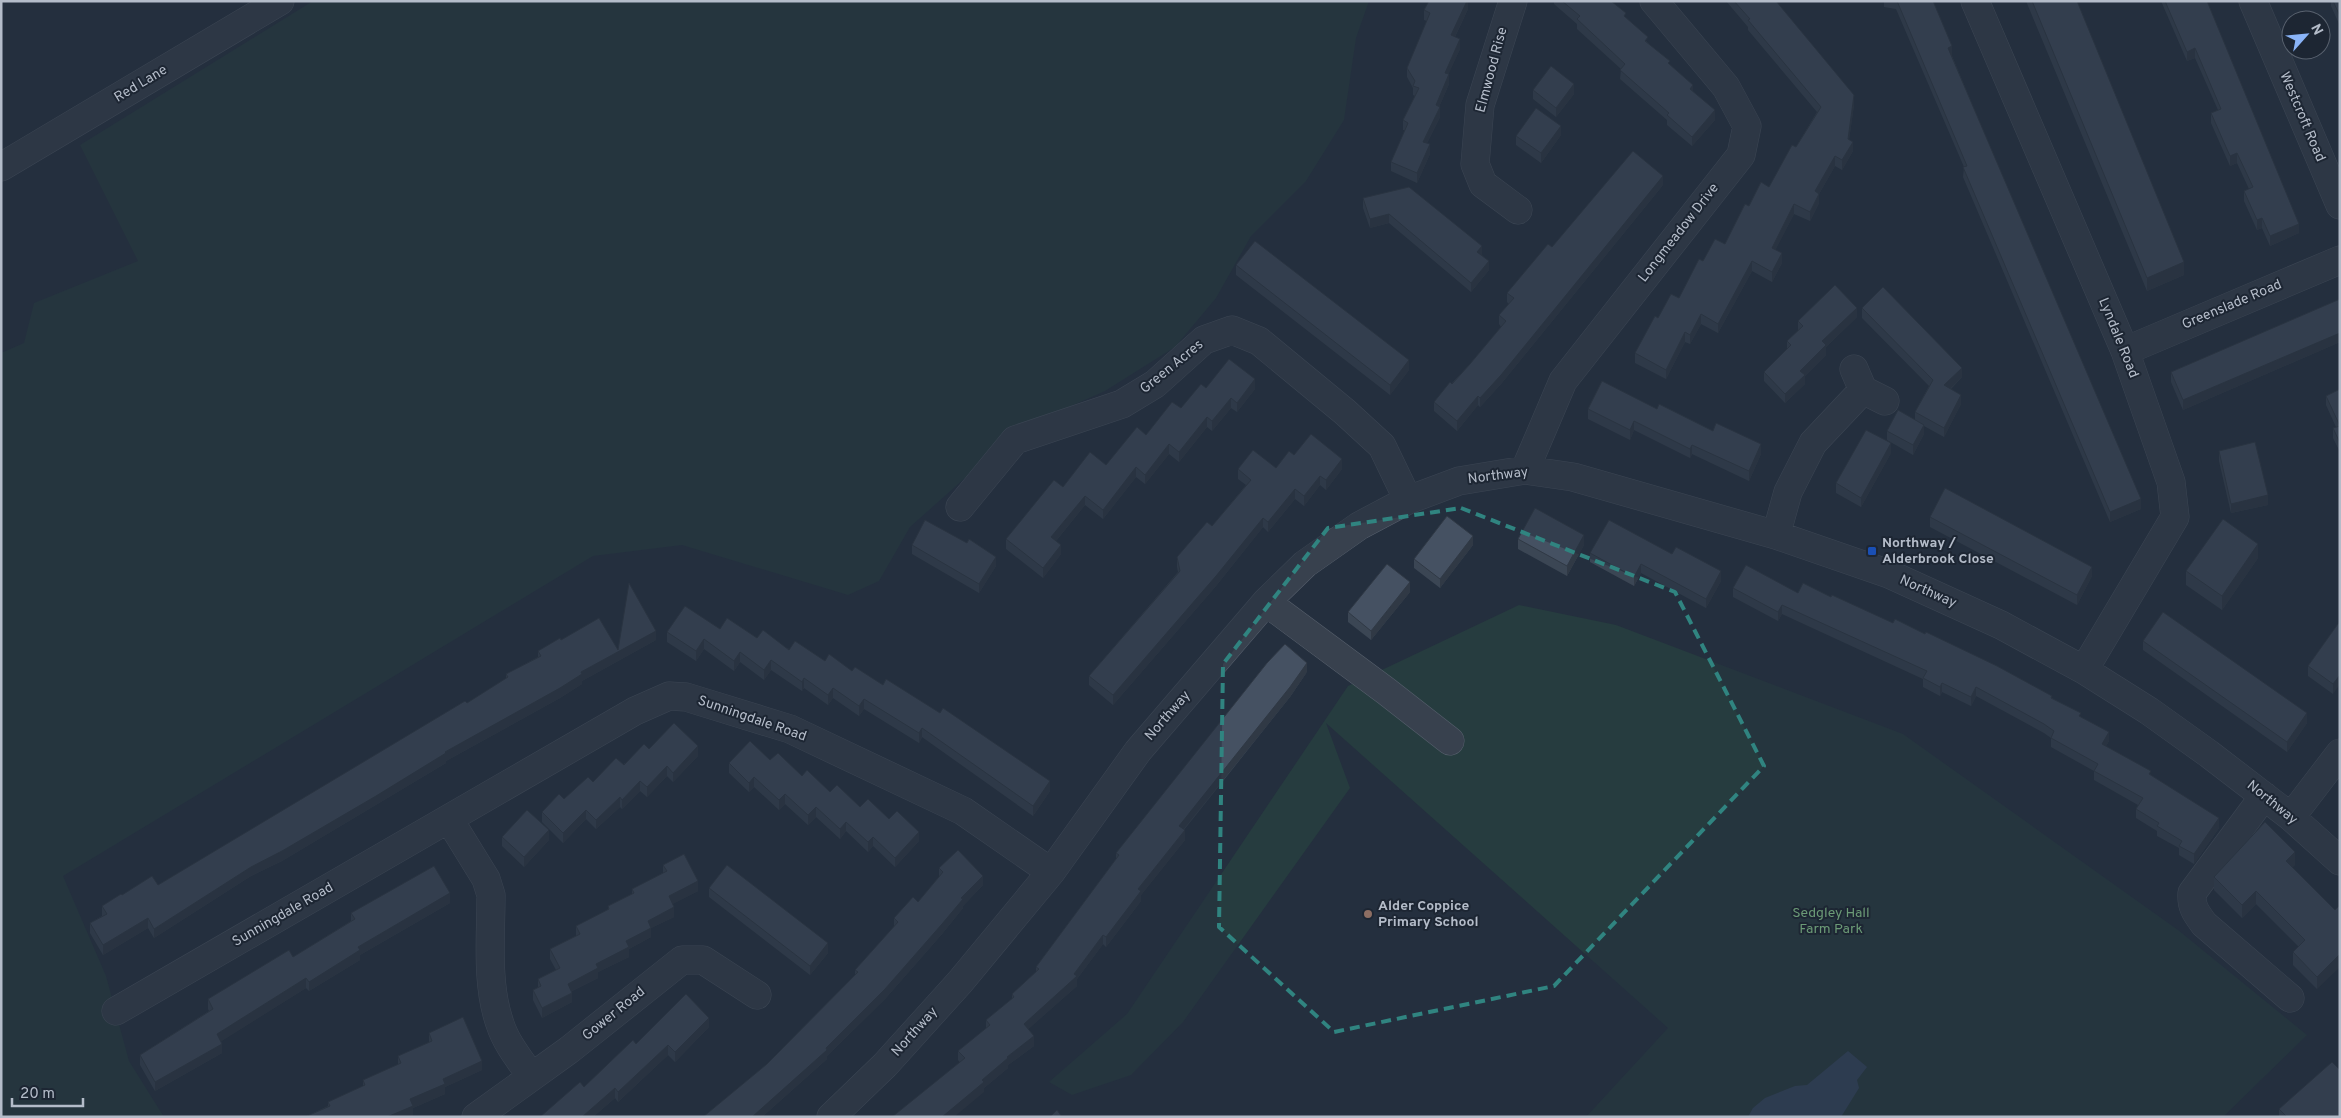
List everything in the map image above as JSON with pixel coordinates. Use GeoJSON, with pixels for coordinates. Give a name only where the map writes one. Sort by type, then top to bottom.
{"type":"FeatureCollection","features":[{"type":"Feature","properties":{"kind":"street","name":"Red Lane"},"geometry":{"type":"LineString","coordinates":[[1,166],[280,1]]}},
{"type":"Feature","properties":{"kind":"street","name":"Elmwood Rise"},"geometry":{"type":"LineString","coordinates":[[1513,1],[1480,105],[1475,164],[1483,184],[1518,210]]}},
{"type":"Feature","properties":{"kind":"street","name":"Longmeadow Drive"},"geometry":{"type":"LineString","coordinates":[[1525,470],[1562,381],[1740,155],[1747,126],[1726,87],[1654,1]]}},
{"type":"Feature","properties":{"kind":"street","name":"Lyndale Road"},"geometry":{"type":"LineString","coordinates":[[1975,1],[2125,351],[2171,482],[2175,516],[2084,670]]}},
{"type":"Feature","properties":{"kind":"street","name":"Westcroft Road"},"geometry":{"type":"LineString","coordinates":[[2253,1],[2340,206]]}},
{"type":"Feature","properties":{"kind":"street","name":"Greenslade Road"},"geometry":{"type":"LineString","coordinates":[[2125,351],[2340,260]]}},
{"type":"Feature","properties":{"kind":"street","name":"Green Acres"},"geometry":{"type":"LineString","coordinates":[[960,507],[1015,440],[1122,404],[1155,384],[1204,340],[1232,330],[1259,341],[1345,412],[1382,446],[1408,500]]}},
{"type":"Feature","properties":{"kind":"street"},"geometry":{"type":"LineString","coordinates":[[1776,535],[1788,492],[1813,443],[1867,387]]}},
{"type":"Feature","properties":{"kind":"street","name":"Northway"},"geometry":{"type":"LineString","coordinates":[[831,1117],[885,1065],[960,982],[1051,872],[1138,751],[1266,602],[1305,564],[1359,526],[1408,500],[1460,482],[1525,470],[1573,478],[1776,535],[1889,574],[2001,625],[2084,670],[2149,711],[2210,754],[2264,796],[2340,861]]}},
{"type":"Feature","properties":{"kind":"street"},"geometry":{"type":"LineString","coordinates":[[1266,602],[1386,690],[1450,741]]}},
{"type":"Feature","properties":{"kind":"street","name":"Sunningdale Road"},"geometry":{"type":"LineString","coordinates":[[116,1011],[635,711],[669,696],[686,697],[790,729],[954,807],[1051,872]]}},
{"type":"Feature","properties":{"kind":"street"},"geometry":{"type":"LineString","coordinates":[[2291,818],[2340,752]]}},
{"type":"Feature","properties":{"kind":"street"},"geometry":{"type":"LineString","coordinates":[[2264,796],[2192,893],[2192,901],[2194,909],[2204,924],[2290,998]]}},
{"type":"Feature","properties":{"kind":"street"},"geometry":{"type":"LineString","coordinates":[[450,819],[486,879],[491,895],[492,990],[500,1024],[511,1047],[531,1076]]}},
{"type":"Feature","properties":{"kind":"street","name":"Gower Road"},"geometry":{"type":"LineString","coordinates":[[476,1117],[569,1050],[682,960],[703,960],[757,995]]}},
{"type":"Feature","properties":{"kind":"highlighted area"},"geometry":{"type":"Polygon","coordinates":[[[1461,508],[1675,592],[1764,766],[1554,986],[1334,1032],[1219,927],[1223,664],[1328,528],[1461,508]]]}},
{"type":"Feature","properties":{"kind":"green space"},"geometry":{"type":"Polygon","coordinates":[[[313,1],[1369,1],[1356,38],[1344,120],[1306,181],[1251,236],[1216,298],[1175,347],[1105,391],[1044,418],[1029,421],[910,527],[879,581],[848,595],[682,545],[593,556],[63,876],[106,976],[129,1061],[164,1117],[1,1117],[1,353],[24,343],[34,303],[138,261],[80,145],[313,1]]]}},
{"type":"Feature","properties":{"kind":"green space","name":"Sedgley Hall Farm Park"},"geometry":{"type":"Polygon","coordinates":[[[1519,605],[1616,625],[1903,734],[2178,930],[2307,1035],[2223,1117],[1586,1117],[1668,1028],[1326,723],[1350,788],[1183,1022],[1131,1075],[1072,1095],[1049,1082],[1127,1014],[1348,686],[1519,605]]]}},
{"type":"Feature","properties":{"kind":"water"},"geometry":{"type":"Polygon","coordinates":[[[1848,1051],[1867,1067],[1857,1080],[1859,1088],[1841,1117],[1748,1117],[1753,1108],[1765,1098],[1795,1086],[1807,1085],[1848,1051]]]}},
{"type":"Feature","properties":{"kind":"building"},"geometry":{"type":"Polygon","coordinates":[[[1429,1],[1467,1],[1451,35],[1460,39],[1445,73],[1449,74],[1436,105],[1440,107],[1423,142],[1430,144],[1417,173],[1391,162],[1408,123],[1403,120],[1419,88],[1413,86],[1415,81],[1407,68],[1430,13],[1424,10],[1429,1]]]}},
{"type":"Feature","properties":{"kind":"building"},"geometry":{"type":"Polygon","coordinates":[[[1562,1],[1611,1],[1626,13],[1624,16],[1648,37],[1645,41],[1670,61],[1668,63],[1693,85],[1690,89],[1715,110],[1692,137],[1667,115],[1669,113],[1620,70],[1625,64],[1577,19],[1580,16],[1562,1]]]}},
{"type":"Feature","properties":{"kind":"building"},"geometry":{"type":"Polygon","coordinates":[[[1734,1],[1776,1],[1854,95],[1848,139],[1853,142],[1842,160],[1835,156],[1815,191],[1819,194],[1810,212],[1794,204],[1772,248],[1782,253],[1772,272],[1752,261],[1718,324],[1701,314],[1690,335],[1685,332],[1666,370],[1635,353],[1655,316],[1658,318],[1671,294],[1679,298],[1699,259],[1703,261],[1715,239],[1725,244],[1745,204],[1749,206],[1761,182],[1769,187],[1792,145],[1796,147],[1821,107],[1734,1]]]}},
{"type":"Feature","properties":{"kind":"building"},"geometry":{"type":"Polygon","coordinates":[[[1897,1],[1933,1],[1952,46],[1948,48],[2141,499],[2110,512],[1963,167],[1967,166],[1897,1]]]}},
{"type":"Feature","properties":{"kind":"building"},"geometry":{"type":"Polygon","coordinates":[[[2032,1],[2077,1],[2184,262],[2147,278],[2032,1]]]}},
{"type":"Feature","properties":{"kind":"building"},"geometry":{"type":"Polygon","coordinates":[[[2165,1],[2207,1],[2299,224],[2270,236],[2262,218],[2257,220],[2244,191],[2253,187],[2237,153],[2230,156],[2211,113],[2221,109],[2195,48],[2187,52],[2165,1]]]}},
{"type":"Feature","properties":{"kind":"building"},"geometry":{"type":"Polygon","coordinates":[[[2333,1],[2340,1],[2340,16],[2333,1]]]}},
{"type":"Feature","properties":{"kind":"building"},"geometry":{"type":"Polygon","coordinates":[[[1551,66],[1574,84],[1556,108],[1533,90],[1551,66]]]}},
{"type":"Feature","properties":{"kind":"building"},"geometry":{"type":"Polygon","coordinates":[[[1536,108],[1561,126],[1541,153],[1516,136],[1536,108]]]}},
{"type":"Feature","properties":{"kind":"building"},"geometry":{"type":"Polygon","coordinates":[[[1633,151],[1663,176],[1501,375],[1480,398],[1478,396],[1457,421],[1434,402],[1450,382],[1452,384],[1470,364],[1506,321],[1499,315],[1514,298],[1507,293],[1548,244],[1552,247],[1633,151]]]}},
{"type":"Feature","properties":{"kind":"building"},"geometry":{"type":"Polygon","coordinates":[[[1409,187],[1482,246],[1477,252],[1489,261],[1471,283],[1389,214],[1370,219],[1363,198],[1409,187]]]}},
{"type":"Feature","properties":{"kind":"building"},"geometry":{"type":"Polygon","coordinates":[[[1255,241],[1409,360],[1390,385],[1236,265],[1255,241]]]}},
{"type":"Feature","properties":{"kind":"building"},"geometry":{"type":"Polygon","coordinates":[[[1835,285],[1857,308],[1822,341],[1826,345],[1800,371],[1805,375],[1785,394],[1764,372],[1791,345],[1787,341],[1803,326],[1798,321],[1835,285]]]}},
{"type":"Feature","properties":{"kind":"building"},"geometry":{"type":"Polygon","coordinates":[[[1883,287],[1962,368],[1944,385],[1961,395],[1944,428],[1915,412],[1933,380],[1862,308],[1883,287]]]}},
{"type":"Feature","properties":{"kind":"building"},"geometry":{"type":"Polygon","coordinates":[[[2340,299],[2340,333],[2183,400],[2171,372],[2340,299]]]}},
{"type":"Feature","properties":{"kind":"building"},"geometry":{"type":"Polygon","coordinates":[[[1229,359],[1255,379],[1237,403],[1231,398],[1212,421],[1207,417],[1179,452],[1169,444],[1145,475],[1136,467],[1103,510],[1085,496],[1051,537],[1061,545],[1043,568],[1006,539],[1054,480],[1063,487],[1090,452],[1106,465],[1137,427],[1146,435],[1172,402],[1181,408],[1201,384],[1206,388],[1229,359]]]}},
{"type":"Feature","properties":{"kind":"building"},"geometry":{"type":"Polygon","coordinates":[[[1602,381],[1657,409],[1659,404],[1713,431],[1716,423],[1761,444],[1749,471],[1692,445],[1690,449],[1634,421],[1630,430],[1588,409],[1602,381]]]}},
{"type":"Feature","properties":{"kind":"building"},"geometry":{"type":"Polygon","coordinates":[[[2340,389],[2340,426],[2326,396],[2340,389]]]}},
{"type":"Feature","properties":{"kind":"building"},"geometry":{"type":"Polygon","coordinates":[[[1898,410],[1924,425],[1913,445],[1887,431],[1898,410]]]}},
{"type":"Feature","properties":{"kind":"building"},"geometry":{"type":"Polygon","coordinates":[[[2340,426],[2340,443],[2333,428],[2340,426]]]}},
{"type":"Feature","properties":{"kind":"building"},"geometry":{"type":"Polygon","coordinates":[[[1866,430],[1891,443],[1861,498],[1836,483],[1866,430]]]}},
{"type":"Feature","properties":{"kind":"building"},"geometry":{"type":"Polygon","coordinates":[[[1311,434],[1342,459],[1326,480],[1320,476],[1304,496],[1295,489],[1268,522],[1263,518],[1216,576],[1113,695],[1089,676],[1180,571],[1177,557],[1207,522],[1212,526],[1251,480],[1238,469],[1253,450],[1276,468],[1289,451],[1294,455],[1311,434]]]}},
{"type":"Feature","properties":{"kind":"building"},"geometry":{"type":"Polygon","coordinates":[[[2255,442],[2268,495],[2231,504],[2219,451],[2255,442]]]}},
{"type":"Feature","properties":{"kind":"building"},"geometry":{"type":"Polygon","coordinates":[[[1945,488],[2092,567],[2077,595],[1930,517],[1945,488]]]}},
{"type":"Feature","properties":{"kind":"building"},"geometry":{"type":"Polygon","coordinates":[[[1535,508],[1584,535],[1567,566],[1518,539],[1535,508]]]}},
{"type":"Feature","properties":{"kind":"building"},"geometry":{"type":"Polygon","coordinates":[[[1447,516],[1473,536],[1440,579],[1414,559],[1447,516]]]}},
{"type":"Feature","properties":{"kind":"building"},"geometry":{"type":"Polygon","coordinates":[[[2223,519],[2258,544],[2222,596],[2186,571],[2223,519]]]}},
{"type":"Feature","properties":{"kind":"building"},"geometry":{"type":"Polygon","coordinates":[[[925,520],[967,543],[969,539],[996,557],[979,584],[912,545],[925,520]]]}},
{"type":"Feature","properties":{"kind":"building"},"geometry":{"type":"Polygon","coordinates":[[[1609,520],[1672,554],[1676,547],[1721,571],[1706,599],[1641,564],[1634,577],[1590,553],[1609,520]]]}},
{"type":"Feature","properties":{"kind":"building"},"geometry":{"type":"Polygon","coordinates":[[[1387,564],[1410,582],[1371,631],[1348,612],[1387,564]]]}},
{"type":"Feature","properties":{"kind":"building"},"geometry":{"type":"Polygon","coordinates":[[[1746,565],[1798,593],[1803,583],[1893,623],[1895,619],[1925,634],[1926,632],[1997,666],[2052,696],[2051,698],[2081,713],[2079,716],[2109,732],[2102,744],[2151,771],[2149,774],[2219,818],[2194,854],[2179,846],[2182,841],[2157,826],[2159,823],[2136,809],[2143,798],[2094,771],[2098,764],[2051,738],[2054,731],[2044,724],[1976,687],[1971,697],[1942,683],[1940,687],[1923,678],[1927,671],[1782,605],[1778,612],[1733,588],[1746,565]]]}},
{"type":"Feature","properties":{"kind":"building"},"geometry":{"type":"Polygon","coordinates":[[[629,583],[656,631],[581,672],[582,674],[560,688],[445,752],[376,796],[251,867],[154,929],[148,918],[103,945],[90,923],[107,914],[102,906],[152,876],[158,885],[465,701],[467,703],[508,677],[506,674],[541,656],[538,651],[560,638],[561,640],[599,618],[618,650],[629,583]]]}},
{"type":"Feature","properties":{"kind":"building"},"geometry":{"type":"Polygon","coordinates":[[[685,606],[720,629],[727,618],[757,638],[763,630],[789,650],[795,641],[825,661],[829,654],[852,671],[855,667],[883,685],[886,679],[940,713],[943,708],[1050,781],[1033,806],[922,728],[919,733],[864,699],[859,706],[833,688],[828,695],[804,678],[802,682],[771,660],[764,670],[740,652],[734,661],[704,639],[696,651],[667,632],[685,606]]]}},
{"type":"Feature","properties":{"kind":"building"},"geometry":{"type":"Polygon","coordinates":[[[2163,612],[2307,713],[2287,742],[2143,641],[2163,612]]]}},
{"type":"Feature","properties":{"kind":"building"},"geometry":{"type":"Polygon","coordinates":[[[2340,621],[2340,675],[2333,684],[2308,666],[2340,621]]]}},
{"type":"Feature","properties":{"kind":"building"},"geometry":{"type":"Polygon","coordinates":[[[1285,644],[1307,663],[1179,826],[1185,830],[1138,889],[1141,891],[1106,937],[1103,935],[1074,974],[1077,976],[1024,1024],[1034,1036],[1007,1057],[982,1080],[984,1082],[942,1117],[892,1117],[965,1058],[958,1051],[990,1025],[986,1020],[1014,997],[1012,994],[1039,969],[1036,967],[1119,855],[1116,853],[1267,663],[1285,644]]]}},
{"type":"Feature","properties":{"kind":"building"},"geometry":{"type":"Polygon","coordinates":[[[674,723],[698,746],[673,773],[667,766],[647,787],[640,781],[622,800],[620,797],[596,820],[586,810],[563,833],[542,812],[559,794],[564,799],[588,777],[593,782],[616,758],[624,765],[644,744],[649,749],[674,723]]]}},
{"type":"Feature","properties":{"kind":"building"},"geometry":{"type":"Polygon","coordinates":[[[750,741],[770,760],[778,753],[802,776],[807,770],[830,792],[837,785],[860,807],[868,799],[889,819],[897,811],[919,832],[895,858],[873,837],[868,842],[846,822],[840,829],[816,807],[808,815],[785,794],[779,800],[754,777],[749,783],[729,763],[750,741]]]}},
{"type":"Feature","properties":{"kind":"building"},"geometry":{"type":"Polygon","coordinates":[[[527,810],[549,830],[524,857],[502,837],[527,810]]]}},
{"type":"Feature","properties":{"kind":"building"},"geometry":{"type":"Polygon","coordinates":[[[2265,822],[2295,852],[2286,861],[2335,910],[2340,905],[2340,954],[2317,977],[2293,952],[2305,940],[2256,891],[2242,905],[2214,877],[2265,822]]]}},
{"type":"Feature","properties":{"kind":"building"},"geometry":{"type":"Polygon","coordinates":[[[958,850],[983,876],[961,898],[963,899],[885,989],[826,1048],[827,1050],[752,1117],[703,1117],[767,1064],[858,972],[855,970],[898,922],[894,918],[913,897],[918,902],[943,872],[939,868],[958,850]]]}},
{"type":"Feature","properties":{"kind":"building"},"geometry":{"type":"Polygon","coordinates":[[[684,854],[698,881],[669,896],[674,907],[648,921],[651,928],[626,941],[629,947],[596,964],[598,968],[568,984],[572,993],[542,1008],[533,990],[541,986],[538,979],[560,968],[550,949],[580,934],[576,926],[609,909],[608,906],[634,893],[632,889],[667,871],[663,865],[684,854]]]}},
{"type":"Feature","properties":{"kind":"building"},"geometry":{"type":"Polygon","coordinates":[[[727,865],[828,943],[810,966],[709,888],[727,865]]]}},
{"type":"Feature","properties":{"kind":"building"},"geometry":{"type":"Polygon","coordinates":[[[434,866],[450,893],[358,947],[360,950],[309,982],[306,978],[217,1034],[222,1044],[155,1082],[140,1055],[213,1009],[208,999],[289,950],[293,957],[355,919],[351,913],[434,866]]]}},
{"type":"Feature","properties":{"kind":"building"},"geometry":{"type":"Polygon","coordinates":[[[686,994],[709,1018],[675,1052],[668,1045],[618,1092],[615,1088],[582,1117],[540,1117],[580,1082],[584,1087],[633,1040],[636,1044],[686,994]]]}},
{"type":"Feature","properties":{"kind":"building"},"geometry":{"type":"Polygon","coordinates":[[[463,1017],[482,1061],[443,1079],[445,1084],[410,1099],[413,1106],[387,1117],[305,1117],[330,1106],[328,1102],[365,1085],[363,1080],[401,1063],[398,1056],[432,1041],[429,1033],[463,1017]]]}},
{"type":"Feature","properties":{"kind":"building"},"geometry":{"type":"Polygon","coordinates":[[[2332,1062],[2340,1070],[2340,1117],[2287,1117],[2279,1109],[2332,1062]]]}},
{"type":"Feature","properties":{"kind":"building"},"geometry":{"type":"Polygon","coordinates":[[[1057,1110],[1062,1117],[1050,1117],[1057,1110]]]}},
{"type":"Feature","properties":{"kind":"place","name":"Northway / Alderbrook Close"},"geometry":{"type":"Point","coordinates":[1872,551]}},
{"type":"Feature","properties":{"kind":"place","name":"Alder Coppice Primary School"},"geometry":{"type":"Point","coordinates":[1368,914]}}]}
